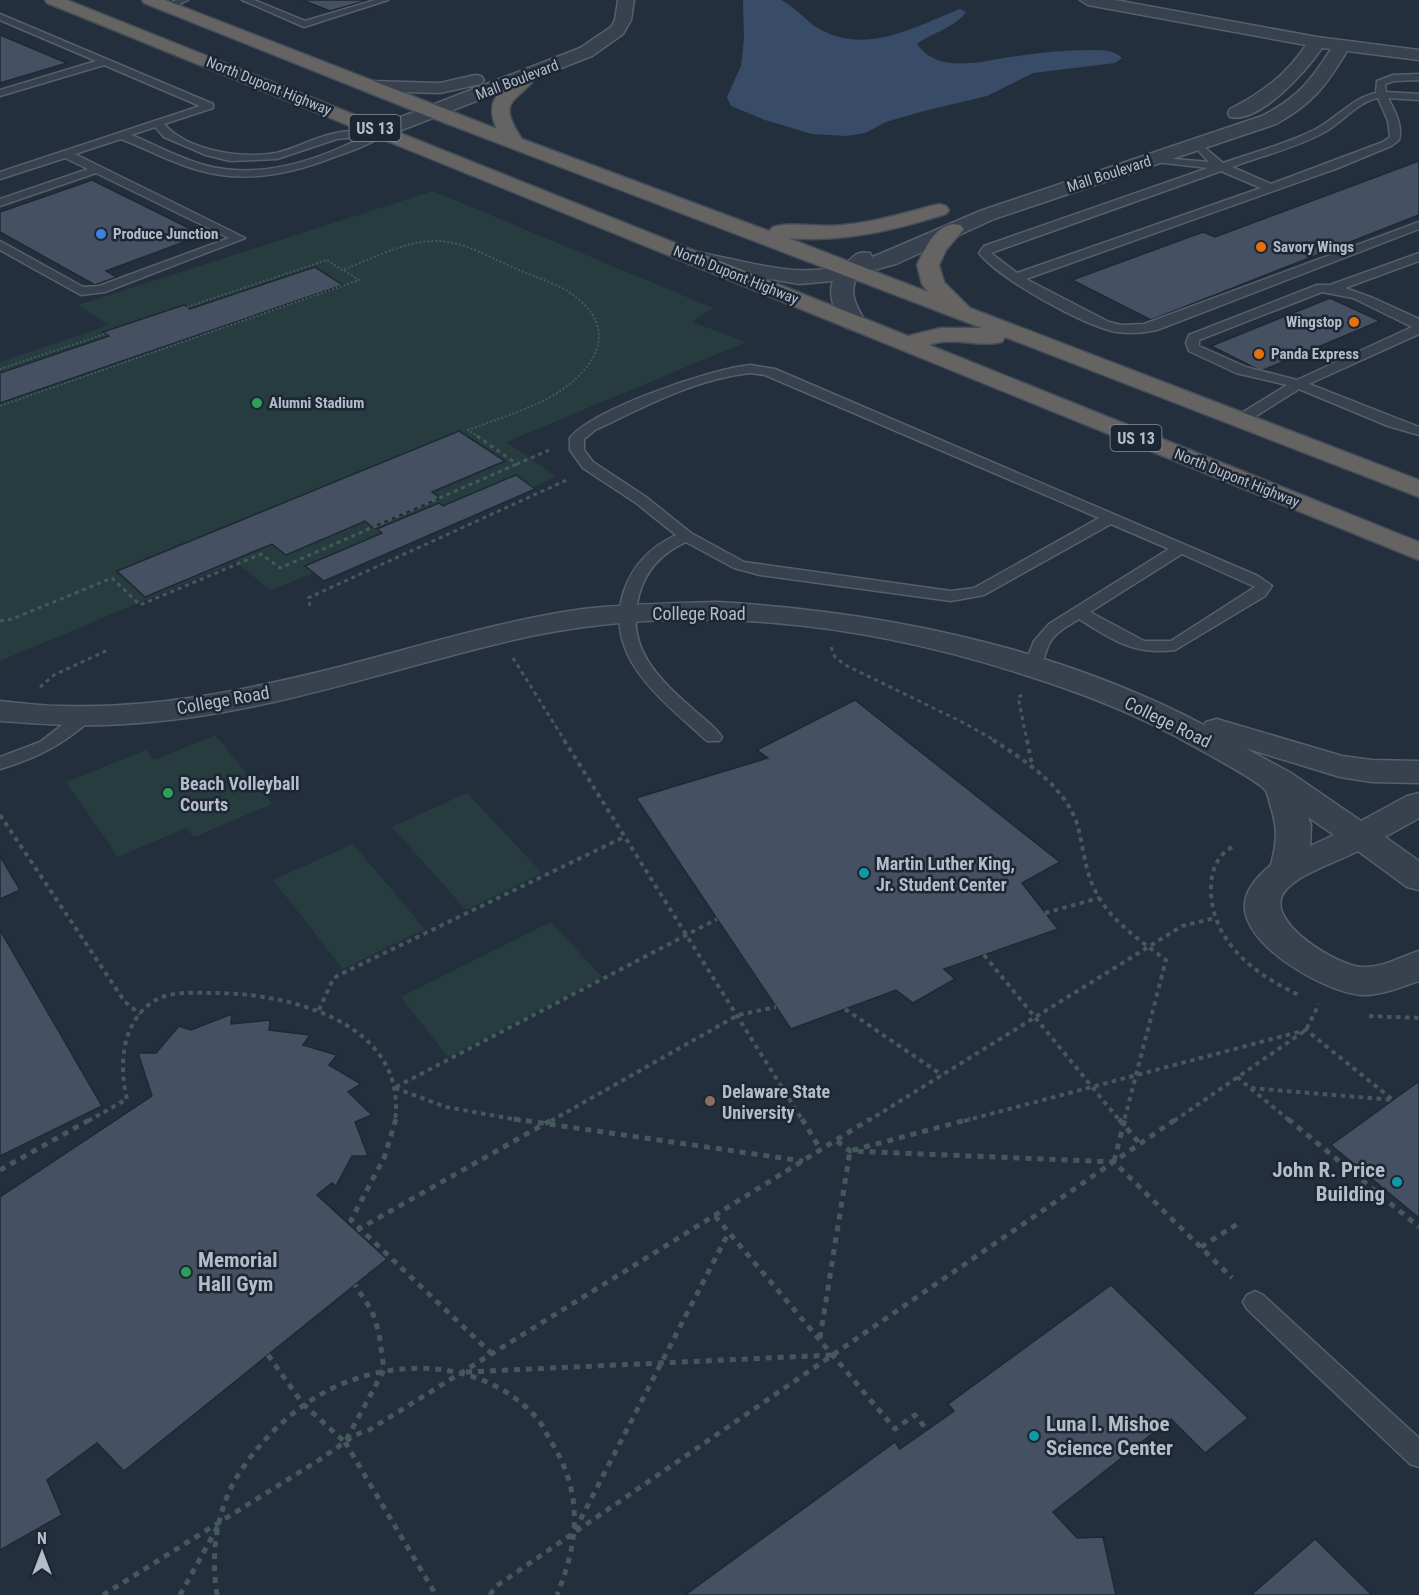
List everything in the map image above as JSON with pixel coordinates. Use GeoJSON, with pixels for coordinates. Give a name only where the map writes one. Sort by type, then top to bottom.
{"type":"FeatureCollection","features":[{"type":"Feature","properties":{"kind":"highway","name":"North Dupont Highway"},"geometry":{"type":"LineString","coordinates":[[53,0],[382,131],[1419,552]]}},
{"type":"Feature","properties":{"kind":"highway","name":"North Dupont Highway"},"geometry":{"type":"LineString","coordinates":[[150,0],[434,112],[735,225],[1419,489]]}},
{"type":"Feature","properties":{"kind":"highway"},"geometry":{"type":"LineString","coordinates":[[515,142],[501,123],[500,114],[503,100],[508,92],[528,76]]}},
{"type":"Feature","properties":{"kind":"highway"},"geometry":{"type":"LineString","coordinates":[[735,225],[801,234],[830,234],[884,227],[948,206]]}},
{"type":"Feature","properties":{"kind":"highway"},"geometry":{"type":"LineString","coordinates":[[953,229],[936,248],[928,265],[933,284],[964,313]]}},
{"type":"Feature","properties":{"kind":"highway"},"geometry":{"type":"LineString","coordinates":[[908,345],[934,333],[970,333],[1052,348]]}},
{"type":"Feature","properties":{"kind":"street","name":"Mall Boulevard"},"geometry":{"type":"LineString","coordinates":[[382,131],[570,60],[612,36],[623,20],[626,0]]}},
{"type":"Feature","properties":{"kind":"street"},"geometry":{"type":"LineString","coordinates":[[1088,0],[1317,42],[1419,56]]}},
{"type":"Feature","properties":{"kind":"street","name":"Mall Boulevard"},"geometry":{"type":"LineString","coordinates":[[370,86],[440,88],[467,83],[562,49],[585,35],[598,21]]}},
{"type":"Feature","properties":{"kind":"street"},"geometry":{"type":"LineString","coordinates":[[1236,27],[1269,42],[1285,55],[1292,64],[1294,76]]}},
{"type":"Feature","properties":{"kind":"street","name":"Mall Boulevard"},"geometry":{"type":"LineString","coordinates":[[1091,160],[1233,115],[1271,95],[1294,76],[1317,42]]}},
{"type":"Feature","properties":{"kind":"street","name":"Mall Boulevard"},"geometry":{"type":"LineString","coordinates":[[696,259],[800,277],[825,276],[888,259],[953,229],[1004,209],[1198,146],[1269,120],[1289,110],[1312,92],[1324,78],[1341,46]]}},
{"type":"Feature","properties":{"kind":"street"},"geometry":{"type":"LineString","coordinates":[[1324,78],[1351,66],[1419,56]]}},
{"type":"Feature","properties":{"kind":"street"},"geometry":{"type":"LineString","coordinates":[[854,323],[840,298],[841,282],[850,270],[874,246],[948,206]]}},
{"type":"Feature","properties":{"kind":"street","name":"College Road"},"geometry":{"type":"LineString","coordinates":[[0,711],[85,716],[176,710],[254,696],[520,630],[627,614],[718,612],[842,622],[960,645],[1029,679],[1136,704],[1279,781],[1419,878]]}},
{"type":"Feature","properties":{"kind":"street"},"geometry":{"type":"LineString","coordinates":[[1136,704],[1340,766],[1372,771],[1419,772]]}},
{"type":"Feature","properties":{"kind":"street"},"geometry":{"type":"LineString","coordinates":[[1279,781],[1294,825],[1287,873]]}},
{"type":"Feature","properties":{"kind":"street"},"geometry":{"type":"LineString","coordinates":[[1415,969],[1361,981],[1336,974],[1303,958],[1283,941],[1266,920],[1262,901],[1267,889],[1287,873],[1419,804]]}},
{"type":"Feature","properties":{"kind":"lane"},"geometry":{"type":"LineString","coordinates":[[167,7],[184,0]]}},
{"type":"Feature","properties":{"kind":"lane"},"geometry":{"type":"LineString","coordinates":[[246,0],[304,24],[384,0]]}},
{"type":"Feature","properties":{"kind":"lane"},"geometry":{"type":"LineString","coordinates":[[0,17],[209,106],[0,176]]}},
{"type":"Feature","properties":{"kind":"lane"},"geometry":{"type":"LineString","coordinates":[[0,93],[103,62]]}},
{"type":"Feature","properties":{"kind":"lane"},"geometry":{"type":"LineString","coordinates":[[1016,278],[1334,166],[1395,138],[1396,132],[1390,111],[1381,95],[1380,83],[1385,80],[1419,77]]}},
{"type":"Feature","properties":{"kind":"lane"},"geometry":{"type":"LineString","coordinates":[[1419,97],[1381,95],[1363,98],[1322,130],[988,248],[985,253],[988,259],[1016,278],[1106,325],[1141,329],[1153,327],[1419,225]]}},
{"type":"Feature","properties":{"kind":"lane"},"geometry":{"type":"LineString","coordinates":[[156,122],[168,135],[210,153],[231,158],[277,156],[335,136],[382,131]]}},
{"type":"Feature","properties":{"kind":"lane"},"geometry":{"type":"LineString","coordinates":[[121,135],[203,168],[235,172],[283,168],[311,161],[352,147],[382,131]]}},
{"type":"Feature","properties":{"kind":"lane"},"geometry":{"type":"LineString","coordinates":[[1198,146],[1220,166]]}},
{"type":"Feature","properties":{"kind":"lane"},"geometry":{"type":"LineString","coordinates":[[0,245],[81,291],[102,289],[239,238],[66,154]]}},
{"type":"Feature","properties":{"kind":"lane"},"geometry":{"type":"LineString","coordinates":[[1156,159],[1220,166],[1270,188]]}},
{"type":"Feature","properties":{"kind":"lane"},"geometry":{"type":"LineString","coordinates":[[0,203],[97,169]]}},
{"type":"Feature","properties":{"kind":"lane"},"geometry":{"type":"LineString","coordinates":[[1334,288],[1419,257]]}},
{"type":"Feature","properties":{"kind":"lane"},"geometry":{"type":"LineString","coordinates":[[1416,322],[1351,293],[1334,288],[1321,288],[1194,338],[1192,343],[1194,348],[1241,369],[1298,384],[1419,431]]}},
{"type":"Feature","properties":{"kind":"lane"},"geometry":{"type":"LineString","coordinates":[[1240,420],[1298,384],[1416,322]]}},
{"type":"Feature","properties":{"kind":"lane"},"geometry":{"type":"LineString","coordinates":[[1078,612],[1113,633],[1141,646],[1175,645],[1259,593],[1264,586],[1181,548],[770,372],[750,368],[701,379],[590,427],[578,438],[577,450],[588,465],[641,500],[686,536],[739,565],[760,570],[951,596],[966,596],[978,592],[1110,518]]}},
{"type":"Feature","properties":{"kind":"lane"},"geometry":{"type":"LineString","coordinates":[[686,536],[666,545],[648,561],[636,577],[627,614],[627,631],[631,646],[642,667],[713,737]]}},
{"type":"Feature","properties":{"kind":"lane"},"geometry":{"type":"LineString","coordinates":[[1029,679],[1042,641],[1055,627],[1181,548]]}},
{"type":"Feature","properties":{"kind":"lane"},"geometry":{"type":"LineString","coordinates":[[0,763],[30,756],[49,746],[85,716]]}},
{"type":"Feature","properties":{"kind":"lane"},"geometry":{"type":"LineString","coordinates":[[1255,1302],[1419,1455]]}},
{"type":"Feature","properties":{"kind":"path"},"geometry":{"type":"LineString","coordinates":[[342,270],[427,241],[441,241],[554,284],[583,303],[593,314],[600,336],[598,349],[592,363],[581,376],[544,400],[468,430],[516,464]]}},
{"type":"Feature","properties":{"kind":"path"},"geometry":{"type":"LineString","coordinates":[[0,406],[359,280],[327,260],[186,307]]}},
{"type":"Feature","properties":{"kind":"path"},"geometry":{"type":"LineString","coordinates":[[0,369],[105,334]]}},
{"type":"Feature","properties":{"kind":"path"},"geometry":{"type":"LineString","coordinates":[[0,621],[12,619],[112,578],[140,605],[261,554],[280,568],[549,450]]}},
{"type":"Feature","properties":{"kind":"path"},"geometry":{"type":"LineString","coordinates":[[310,606],[308,598],[575,477]]}},
{"type":"Feature","properties":{"kind":"path"},"geometry":{"type":"LineString","coordinates":[[831,639],[831,650],[835,657],[845,665],[972,727],[1032,766],[1065,800],[1074,814],[1090,882],[1099,898],[1123,927],[1166,960],[1114,1162]]}},
{"type":"Feature","properties":{"kind":"path"},"geometry":{"type":"LineString","coordinates":[[38,690],[54,675],[110,649]]}},
{"type":"Feature","properties":{"kind":"path"},"geometry":{"type":"LineString","coordinates":[[507,649],[821,1150]]}},
{"type":"Feature","properties":{"kind":"path"},"geometry":{"type":"LineString","coordinates":[[1029,679],[1018,697],[1032,766]]}},
{"type":"Feature","properties":{"kind":"path"},"geometry":{"type":"LineString","coordinates":[[0,815],[125,1002],[140,1014]]}},
{"type":"Feature","properties":{"kind":"path"},"geometry":{"type":"LineString","coordinates":[[319,1010],[333,979],[337,976],[626,836]]}},
{"type":"Feature","properties":{"kind":"path"},"geometry":{"type":"LineString","coordinates":[[1045,913],[1099,898]]}},
{"type":"Feature","properties":{"kind":"path"},"geometry":{"type":"LineString","coordinates":[[103,1595],[320,1460],[345,1442],[369,1430],[1182,926],[1215,918]]}},
{"type":"Feature","properties":{"kind":"path"},"geometry":{"type":"LineString","coordinates":[[717,919],[395,1088],[446,1107],[477,1114],[803,1161]]}},
{"type":"Feature","properties":{"kind":"path"},"geometry":{"type":"LineString","coordinates":[[984,955],[1140,1144]]}},
{"type":"Feature","properties":{"kind":"path"},"geometry":{"type":"LineString","coordinates":[[0,1170],[127,1099],[122,1069],[124,1047],[130,1029],[140,1014],[152,1003],[169,996],[186,993],[265,995],[319,1010],[342,1022],[372,1045],[388,1071],[396,1095],[396,1115],[389,1152],[351,1220],[358,1230],[492,1354]]}},
{"type":"Feature","properties":{"kind":"path"},"geometry":{"type":"LineString","coordinates":[[490,1595],[495,1587],[1306,1030],[1319,1004]]}},
{"type":"Feature","properties":{"kind":"path"},"geometry":{"type":"LineString","coordinates":[[358,1230],[738,1015],[776,1007]]}},
{"type":"Feature","properties":{"kind":"path"},"geometry":{"type":"LineString","coordinates":[[845,1009],[942,1075]]}},
{"type":"Feature","properties":{"kind":"path"},"geometry":{"type":"LineString","coordinates":[[850,1151],[1306,1030]]}},
{"type":"Feature","properties":{"kind":"path"},"geometry":{"type":"LineString","coordinates":[[1251,1088],[1393,1100],[1306,1030]]}},
{"type":"Feature","properties":{"kind":"path"},"geometry":{"type":"LineString","coordinates":[[1237,1077],[1419,1227]]}},
{"type":"Feature","properties":{"kind":"path"},"geometry":{"type":"LineString","coordinates":[[836,1140],[850,1151],[1114,1162],[1232,1278]]}},
{"type":"Feature","properties":{"kind":"path"},"geometry":{"type":"LineString","coordinates":[[820,1338],[850,1151]]}},
{"type":"Feature","properties":{"kind":"path"},"geometry":{"type":"LineString","coordinates":[[715,1216],[895,1429],[915,1415],[927,1430]]}},
{"type":"Feature","properties":{"kind":"path"},"geometry":{"type":"LineString","coordinates":[[1201,1247],[1239,1223]]}},
{"type":"Feature","properties":{"kind":"path"},"geometry":{"type":"LineString","coordinates":[[573,1533],[729,1232]]}},
{"type":"Feature","properties":{"kind":"path"},"geometry":{"type":"LineString","coordinates":[[345,1442],[384,1370],[379,1333],[372,1311],[355,1285]]}},
{"type":"Feature","properties":{"kind":"path"},"geometry":{"type":"LineString","coordinates":[[268,1355],[303,1404],[345,1442],[436,1595]]}},
{"type":"Feature","properties":{"kind":"path"},"geometry":{"type":"LineString","coordinates":[[217,1595],[214,1550],[219,1523],[233,1483],[252,1453],[276,1426],[303,1404],[333,1386],[365,1374],[398,1367],[430,1367],[462,1372],[833,1355]]}},
{"type":"Feature","properties":{"kind":"path"},"geometry":{"type":"LineString","coordinates":[[462,1372],[491,1383],[518,1400],[540,1421],[557,1447],[569,1476],[575,1508],[574,1542],[565,1577],[557,1595]]}},
{"type":"Feature","properties":{"kind":"path"},"geometry":{"type":"LineString","coordinates":[[180,1595],[219,1523]]}},
{"type":"Feature","properties":{"kind":"green space"},"geometry":{"type":"Polygon","coordinates":[[[433,191],[713,308],[692,322],[746,342],[506,442],[556,476],[534,487],[535,489],[324,581],[314,573],[270,590],[236,562],[0,661],[0,362],[109,325],[78,305],[433,191]]]}},
{"type":"Feature","properties":{"kind":"green space","name":"Beach Volleyball Courts"},"geometry":{"type":"Polygon","coordinates":[[[215,735],[272,804],[194,837],[186,828],[118,857],[66,782],[146,750],[154,760],[215,735]]]}},
{"type":"Feature","properties":{"kind":"green space"},"geometry":{"type":"Polygon","coordinates":[[[467,793],[542,873],[466,910],[392,827],[467,793]]]}},
{"type":"Feature","properties":{"kind":"green space"},"geometry":{"type":"Polygon","coordinates":[[[353,844],[425,929],[343,969],[273,880],[353,844]]]}},
{"type":"Feature","properties":{"kind":"green space"},"geometry":{"type":"Polygon","coordinates":[[[551,922],[602,977],[448,1057],[401,997],[551,922]]]}},
{"type":"Feature","properties":{"kind":"water"},"geometry":{"type":"Polygon","coordinates":[[[743,0],[780,0],[816,27],[834,36],[852,39],[871,39],[907,31],[960,9],[966,12],[956,22],[917,44],[926,54],[950,63],[964,64],[1036,53],[1083,50],[1108,51],[1122,58],[1115,63],[1033,73],[987,96],[886,122],[865,133],[846,136],[812,134],[765,120],[731,106],[727,97],[741,66],[744,38],[743,0]]]}},
{"type":"Feature","properties":{"kind":"building"},"geometry":{"type":"Polygon","coordinates":[[[302,0],[369,0],[330,11],[302,0]]]}},
{"type":"Feature","properties":{"kind":"building"},"geometry":{"type":"Polygon","coordinates":[[[0,35],[67,63],[0,83],[0,35]]]}},
{"type":"Feature","properties":{"kind":"building"},"geometry":{"type":"Polygon","coordinates":[[[1419,161],[1419,215],[1151,320],[1072,280],[1203,232],[1215,237],[1419,161]]]}},
{"type":"Feature","properties":{"kind":"building","name":"Produce Junction"},"geometry":{"type":"Polygon","coordinates":[[[92,180],[203,235],[106,271],[117,277],[95,285],[0,232],[0,212],[92,180]]]}},
{"type":"Feature","properties":{"kind":"building"},"geometry":{"type":"Polygon","coordinates":[[[315,267],[343,285],[0,403],[0,373],[109,336],[103,332],[184,305],[190,309],[315,267]]]}},
{"type":"Feature","properties":{"kind":"building"},"geometry":{"type":"Polygon","coordinates":[[[1330,298],[1380,321],[1261,371],[1211,346],[1330,298]]]}},
{"type":"Feature","properties":{"kind":"building"},"geometry":{"type":"Polygon","coordinates":[[[459,431],[505,461],[432,492],[440,498],[372,527],[365,521],[286,555],[272,544],[145,597],[117,571],[459,431]]]}},
{"type":"Feature","properties":{"kind":"building"},"geometry":{"type":"Polygon","coordinates":[[[516,475],[535,489],[324,581],[305,566],[382,533],[377,529],[439,503],[443,506],[516,475]]]}},
{"type":"Feature","properties":{"kind":"building","name":"Martin Luther King, Jr. Student Center"},"geometry":{"type":"Polygon","coordinates":[[[855,700],[1060,862],[1022,883],[1058,929],[944,969],[955,979],[913,1003],[896,990],[791,1029],[636,798],[768,758],[757,750],[855,700]]]}},
{"type":"Feature","properties":{"kind":"building"},"geometry":{"type":"Polygon","coordinates":[[[0,856],[20,890],[0,899],[0,856]]]}},
{"type":"Feature","properties":{"kind":"building"},"geometry":{"type":"Polygon","coordinates":[[[0,930],[102,1106],[0,1156],[0,930]]]}},
{"type":"Feature","properties":{"kind":"building","name":"Memorial Hall Gym"},"geometry":{"type":"Polygon","coordinates":[[[232,1014],[231,1024],[270,1020],[269,1030],[310,1035],[303,1045],[337,1055],[329,1065],[361,1084],[348,1092],[372,1115],[355,1122],[368,1156],[352,1156],[336,1186],[332,1183],[317,1195],[387,1259],[124,1471],[97,1443],[47,1480],[62,1515],[0,1550],[0,1197],[152,1096],[138,1053],[156,1053],[179,1026],[191,1030],[232,1014]]]}},
{"type":"Feature","properties":{"kind":"building","name":"John R. Price Building"},"geometry":{"type":"Polygon","coordinates":[[[1419,1081],[1419,1218],[1331,1145],[1419,1081]]]}},
{"type":"Feature","properties":{"kind":"building","name":"Luna I. Mishoe Science Center"},"geometry":{"type":"Polygon","coordinates":[[[1111,1285],[1248,1418],[1205,1453],[1171,1419],[1053,1512],[1077,1538],[1103,1537],[1116,1595],[685,1595],[895,1442],[900,1449],[954,1411],[948,1404],[1111,1285]]]}},
{"type":"Feature","properties":{"kind":"building"},"geometry":{"type":"Polygon","coordinates":[[[1315,1539],[1372,1595],[1251,1595],[1315,1539]]]}},
{"type":"Feature","properties":{"kind":"place","name":"Produce Junction"},"geometry":{"type":"Point","coordinates":[101,234]}},
{"type":"Feature","properties":{"kind":"place","name":"Savory Wings"},"geometry":{"type":"Point","coordinates":[1261,247]}},
{"type":"Feature","properties":{"kind":"place","name":"Wingstop"},"geometry":{"type":"Point","coordinates":[1354,322]}},
{"type":"Feature","properties":{"kind":"place","name":"Panda Express"},"geometry":{"type":"Point","coordinates":[1259,354]}},
{"type":"Feature","properties":{"kind":"place","name":"Alumni Stadium"},"geometry":{"type":"Point","coordinates":[257,403]}},
{"type":"Feature","properties":{"kind":"place","name":"Beach Volleyball Courts"},"geometry":{"type":"Point","coordinates":[168,793]}},
{"type":"Feature","properties":{"kind":"place","name":"Martin Luther King, Jr. Student Center"},"geometry":{"type":"Point","coordinates":[864,873]}},
{"type":"Feature","properties":{"kind":"place","name":"Delaware State University"},"geometry":{"type":"Point","coordinates":[710,1101]}},
{"type":"Feature","properties":{"kind":"place","name":"John R. Price Building"},"geometry":{"type":"Point","coordinates":[1397,1182]}},
{"type":"Feature","properties":{"kind":"place","name":"Memorial Hall Gym"},"geometry":{"type":"Point","coordinates":[186,1272]}},
{"type":"Feature","properties":{"kind":"place","name":"Luna I. Mishoe Science Center"},"geometry":{"type":"Point","coordinates":[1034,1436]}}]}
